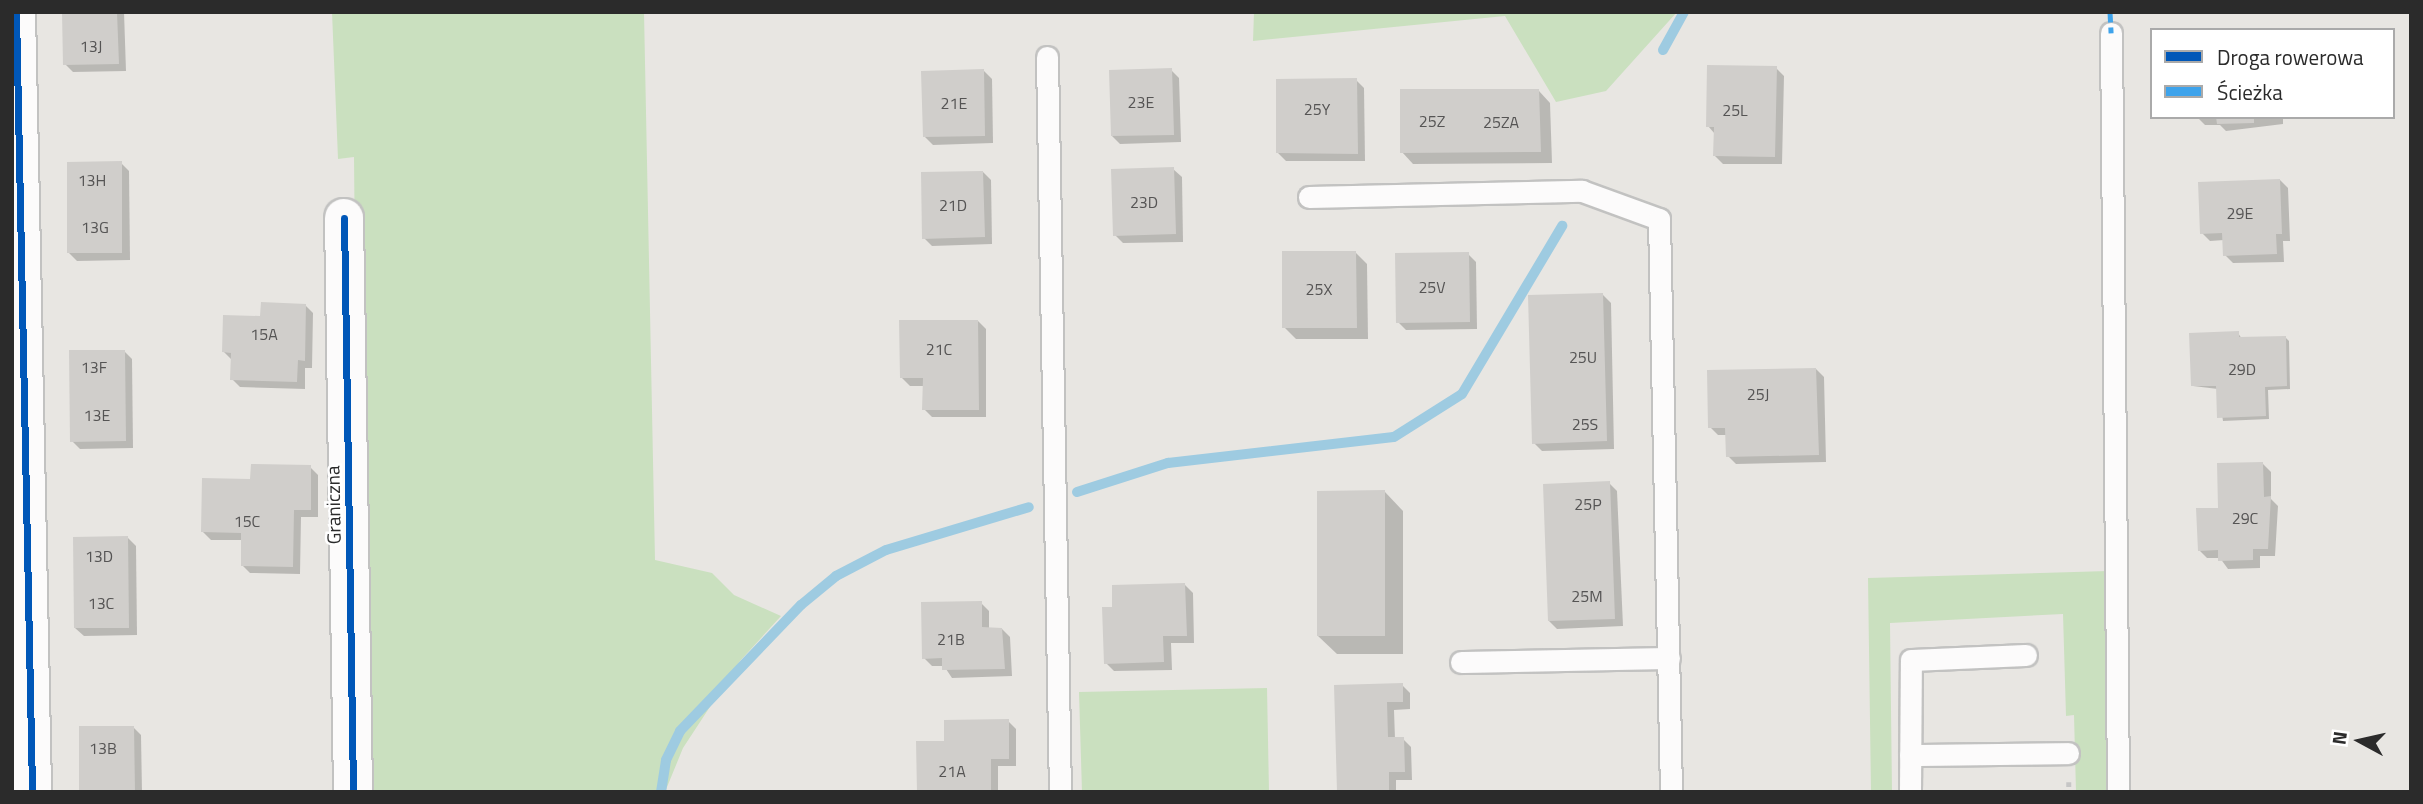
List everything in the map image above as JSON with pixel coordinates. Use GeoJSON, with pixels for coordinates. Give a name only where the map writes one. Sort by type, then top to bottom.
{"type":"FeatureCollection","features":[{"type":"Feature","properties":{"kind":"street"},"geometry":{"type":"LineString","coordinates":[[16,12],[32,792]]}},
{"type":"Feature","properties":{"kind":"street","name":"Graniczna"},"geometry":{"type":"LineString","coordinates":[[345,218],[353,792]]}},
{"type":"Feature","properties":{"kind":"lane"},"geometry":{"type":"LineString","coordinates":[[2111,33],[2118,792]]}},
{"type":"Feature","properties":{"kind":"lane"},"geometry":{"type":"LineString","coordinates":[[1047,57],[1059,792]]}},
{"type":"Feature","properties":{"kind":"lane"},"geometry":{"type":"LineString","coordinates":[[1309,197],[1582,191],[1659,219],[1671,792]]}},
{"type":"Feature","properties":{"kind":"lane"},"geometry":{"type":"LineString","coordinates":[[1910,792],[1910,660],[2026,655]]}},
{"type":"Feature","properties":{"kind":"lane"},"geometry":{"type":"LineString","coordinates":[[1461,662],[1669,658]]}},
{"type":"Feature","properties":{"kind":"lane"},"geometry":{"type":"LineString","coordinates":[[1910,755],[2068,753]]}},
{"type":"Feature","properties":{"kind":"green space"},"geometry":{"type":"Polygon","coordinates":[[[332,12],[644,12],[655,560],[712,573],[734,595],[781,616],[740,661],[683,748],[665,792],[360,792],[354,157],[338,159],[332,12]]]}},
{"type":"Feature","properties":{"kind":"green space"},"geometry":{"type":"Polygon","coordinates":[[[1254,12],[1677,12],[1606,91],[1556,102],[1505,16],[1253,41],[1254,12]]]}},
{"type":"Feature","properties":{"kind":"green space"},"geometry":{"type":"Polygon","coordinates":[[[2108,571],[2110,792],[2076,792],[2074,715],[2066,716],[2063,614],[1890,623],[1892,792],[1871,792],[1868,578],[2108,571]]]}},
{"type":"Feature","properties":{"kind":"green space"},"geometry":{"type":"Polygon","coordinates":[[[1267,688],[1269,792],[1082,792],[1079,692],[1267,688]]]}},
{"type":"Feature","properties":{"kind":"building"},"geometry":{"type":"Polygon","coordinates":[[[62,12],[117,12],[119,64],[63,65],[62,12]]]}},
{"type":"Feature","properties":{"kind":"building"},"geometry":{"type":"Polygon","coordinates":[[[1707,65],[1777,66],[1775,157],[1713,156],[1714,127],[1706,127],[1707,65]]]}},
{"type":"Feature","properties":{"kind":"building"},"geometry":{"type":"Polygon","coordinates":[[[1172,68],[1174,135],[1111,136],[1109,70],[1172,68]]]}},
{"type":"Feature","properties":{"kind":"building"},"geometry":{"type":"Polygon","coordinates":[[[984,69],[985,136],[923,137],[921,71],[984,69]]]}},
{"type":"Feature","properties":{"kind":"building"},"geometry":{"type":"Polygon","coordinates":[[[1357,78],[1358,154],[1276,153],[1276,79],[1357,78]]]}},
{"type":"Feature","properties":{"kind":"building"},"geometry":{"type":"Polygon","coordinates":[[[1400,89],[1539,89],[1541,152],[1400,153],[1400,89]]]}},
{"type":"Feature","properties":{"kind":"building"},"geometry":{"type":"Polygon","coordinates":[[[2216,119],[2254,119],[2254,123],[2217,124],[2216,119]]]}},
{"type":"Feature","properties":{"kind":"building"},"geometry":{"type":"Polygon","coordinates":[[[122,161],[122,253],[67,253],[67,162],[122,161]]]}},
{"type":"Feature","properties":{"kind":"building"},"geometry":{"type":"Polygon","coordinates":[[[1174,167],[1176,234],[1113,236],[1111,169],[1174,167]]]}},
{"type":"Feature","properties":{"kind":"building"},"geometry":{"type":"Polygon","coordinates":[[[983,171],[985,237],[922,239],[921,172],[983,171]]]}},
{"type":"Feature","properties":{"kind":"building"},"geometry":{"type":"Polygon","coordinates":[[[2280,179],[2282,234],[2276,234],[2277,254],[2223,256],[2222,233],[2200,234],[2198,182],[2280,179]]]}},
{"type":"Feature","properties":{"kind":"building"},"geometry":{"type":"Polygon","coordinates":[[[1282,251],[1356,251],[1357,328],[1282,328],[1282,251]]]}},
{"type":"Feature","properties":{"kind":"building"},"geometry":{"type":"Polygon","coordinates":[[[1469,252],[1470,322],[1396,323],[1395,253],[1469,252]]]}},
{"type":"Feature","properties":{"kind":"building"},"geometry":{"type":"Polygon","coordinates":[[[1603,293],[1607,441],[1532,444],[1528,295],[1603,293]]]}},
{"type":"Feature","properties":{"kind":"building"},"geometry":{"type":"Polygon","coordinates":[[[261,302],[306,304],[305,361],[298,360],[297,382],[230,380],[231,353],[222,352],[223,315],[260,316],[261,302]]]}},
{"type":"Feature","properties":{"kind":"building"},"geometry":{"type":"Polygon","coordinates":[[[899,320],[978,320],[979,410],[922,410],[923,378],[900,378],[899,320]]]}},
{"type":"Feature","properties":{"kind":"building"},"geometry":{"type":"Polygon","coordinates":[[[2239,331],[2239,337],[2286,336],[2287,386],[2265,387],[2266,416],[2217,418],[2216,386],[2191,386],[2189,333],[2239,331]]]}},
{"type":"Feature","properties":{"kind":"building"},"geometry":{"type":"Polygon","coordinates":[[[69,350],[125,350],[126,441],[70,442],[69,350]]]}},
{"type":"Feature","properties":{"kind":"building"},"geometry":{"type":"Polygon","coordinates":[[[1816,368],[1819,455],[1726,457],[1725,428],[1708,428],[1707,370],[1816,368]]]}},
{"type":"Feature","properties":{"kind":"building"},"geometry":{"type":"Polygon","coordinates":[[[2263,462],[2264,497],[2271,496],[2268,549],[2253,549],[2253,560],[2218,561],[2218,550],[2198,551],[2196,508],[2218,508],[2217,463],[2263,462]]]}},
{"type":"Feature","properties":{"kind":"building"},"geometry":{"type":"Polygon","coordinates":[[[251,464],[311,465],[311,510],[294,510],[293,567],[241,566],[241,533],[201,532],[202,478],[250,479],[251,464]]]}},
{"type":"Feature","properties":{"kind":"building"},"geometry":{"type":"Polygon","coordinates":[[[1610,481],[1615,619],[1548,621],[1543,484],[1610,481]]]}},
{"type":"Feature","properties":{"kind":"building"},"geometry":{"type":"Polygon","coordinates":[[[1385,490],[1385,636],[1317,636],[1317,491],[1385,490]]]}},
{"type":"Feature","properties":{"kind":"building"},"geometry":{"type":"Polygon","coordinates":[[[128,536],[129,628],[74,628],[73,537],[128,536]]]}},
{"type":"Feature","properties":{"kind":"building"},"geometry":{"type":"Polygon","coordinates":[[[1185,583],[1187,636],[1163,636],[1164,662],[1104,664],[1102,607],[1112,607],[1112,585],[1185,583]]]}},
{"type":"Feature","properties":{"kind":"building"},"geometry":{"type":"Polygon","coordinates":[[[982,601],[982,627],[1002,628],[1005,669],[942,670],[942,658],[922,659],[921,602],[982,601]]]}},
{"type":"Feature","properties":{"kind":"building"},"geometry":{"type":"Polygon","coordinates":[[[1403,683],[1403,702],[1387,702],[1388,737],[1404,737],[1405,772],[1389,772],[1389,792],[1337,792],[1334,685],[1403,683]]]}},
{"type":"Feature","properties":{"kind":"building"},"geometry":{"type":"Polygon","coordinates":[[[1009,719],[1009,759],[991,759],[991,792],[917,792],[916,741],[944,741],[944,720],[1009,719]]]}},
{"type":"Feature","properties":{"kind":"building"},"geometry":{"type":"Polygon","coordinates":[[[79,726],[134,726],[135,792],[79,792],[79,726]]]}},
{"type":"Feature","properties":{"kind":"waterway"},"geometry":{"type":"LineString","coordinates":[[1663,50],[1684,12]]}},
{"type":"Feature","properties":{"kind":"waterway"},"geometry":{"type":"LineString","coordinates":[[1077,492],[1168,463],[1394,437],[1462,394],[1562,226]]}},
{"type":"Feature","properties":{"kind":"waterway"},"geometry":{"type":"LineString","coordinates":[[661,792],[666,760],[680,731],[801,605],[836,576],[886,550],[1029,507]]}},
{"type":"Feature","properties":{"kind":"marked path"},"geometry":{"type":"LineString","coordinates":[[2110,12],[2111,33]]}},
{"type":"Feature","properties":{"kind":"cycle path"},"geometry":{"type":"LineString","coordinates":[[16,12],[32,792]]}},
{"type":"Feature","properties":{"kind":"cycle path"},"geometry":{"type":"LineString","coordinates":[[344,218],[353,792]]}}]}
